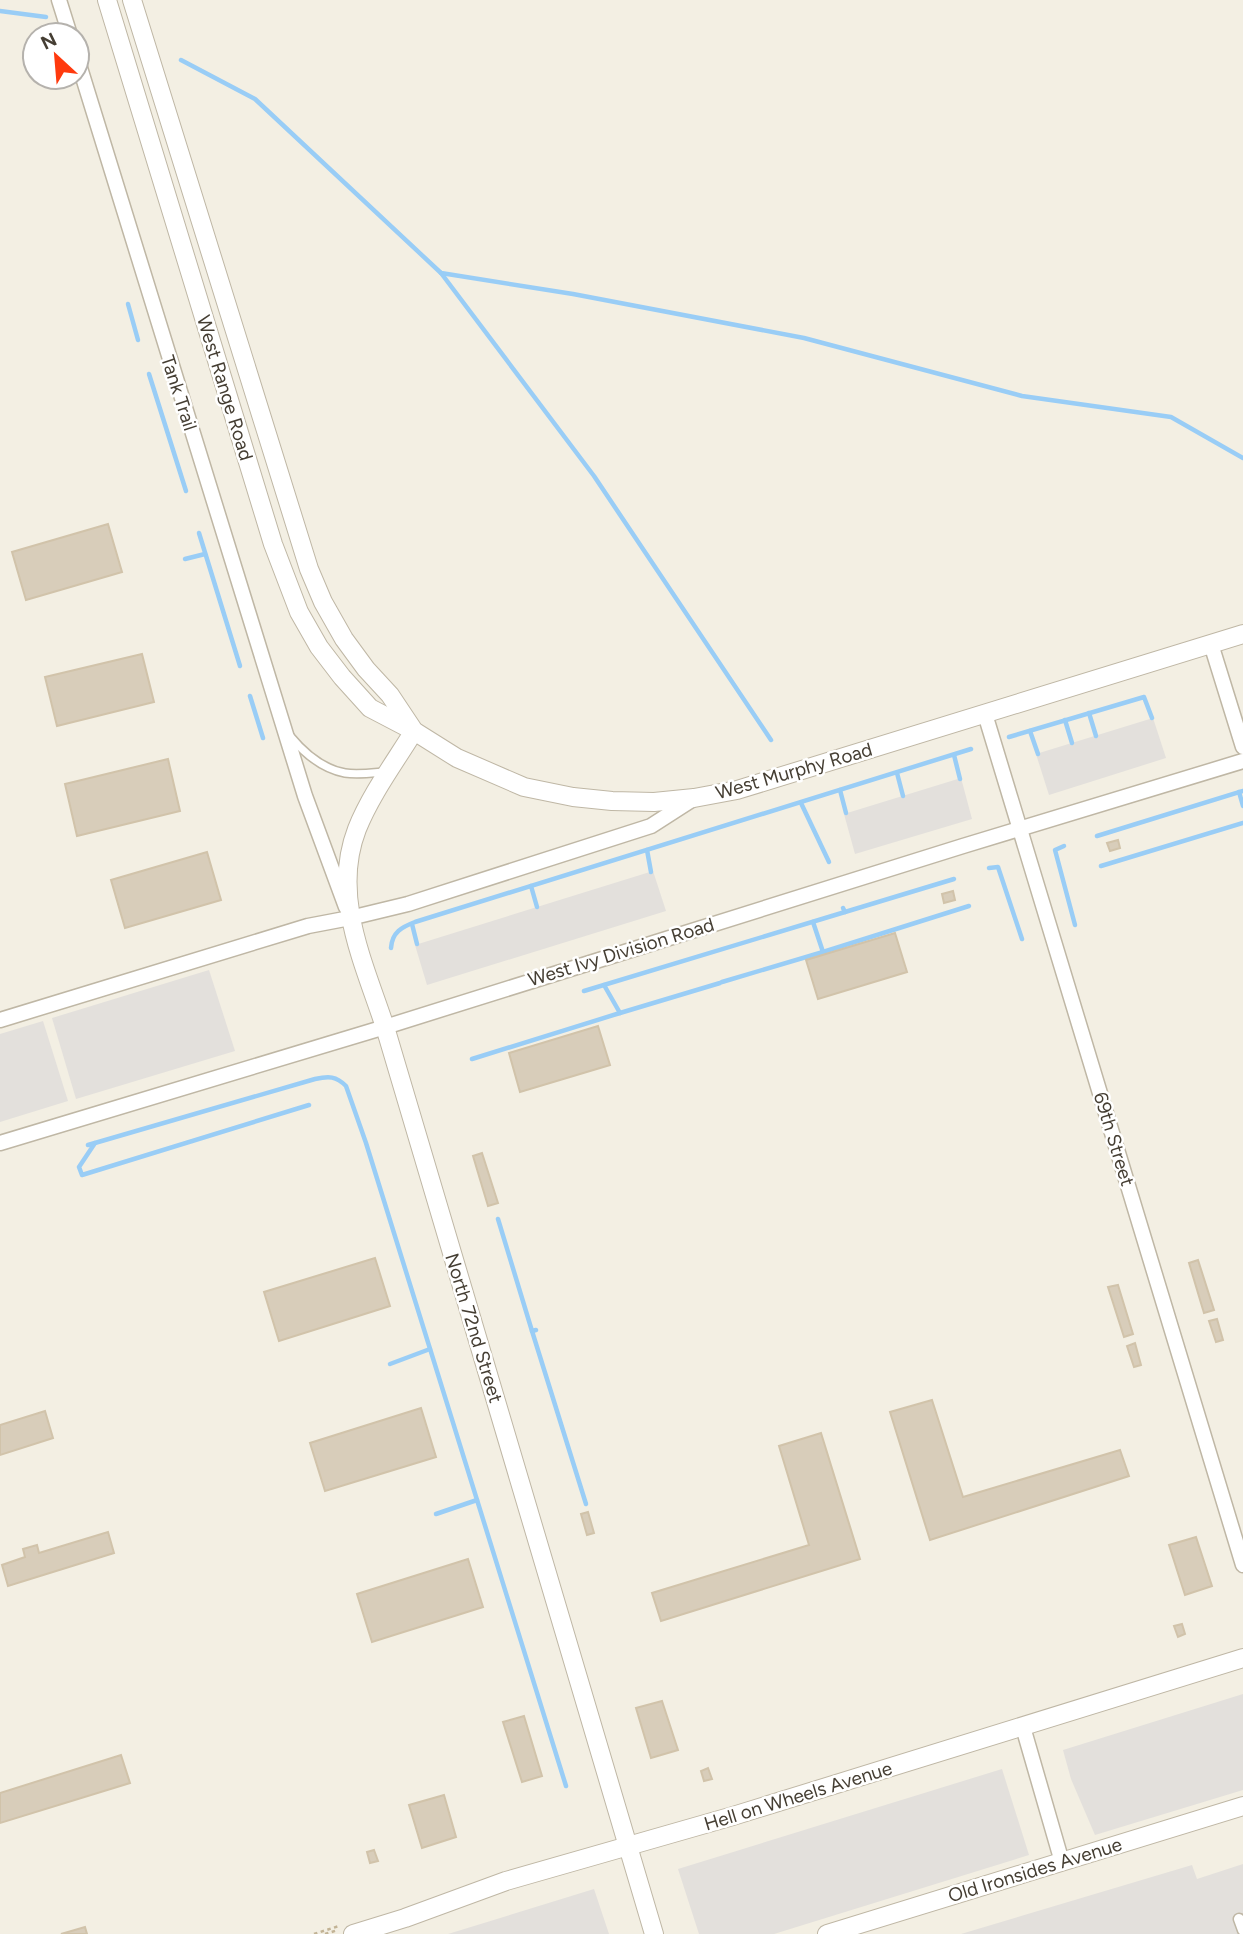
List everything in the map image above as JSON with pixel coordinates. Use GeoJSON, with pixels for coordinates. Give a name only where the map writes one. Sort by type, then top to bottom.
{"type":"FeatureCollection","features":[{"type":"Feature","properties":{"kind":"street"},"geometry":{"type":"LineString","coordinates":[[59,0],[66,21]]}},
{"type":"Feature","properties":{"kind":"street","name":"West Range Road"},"geometry":{"type":"LineString","coordinates":[[107,0],[285,579],[299,612],[319,647],[370,708],[457,758],[524,787],[573,797],[612,801],[654,802],[694,798]]}},
{"type":"Feature","properties":{"kind":"street","name":"West Range Road"},"geometry":{"type":"LineString","coordinates":[[132,0],[309,569],[323,602],[344,639],[390,695],[414,731]]}},
{"type":"Feature","properties":{"kind":"street","name":"Tank Trail"},"geometry":{"type":"LineString","coordinates":[[87,91],[305,796],[350,918]]}},
{"type":"Feature","properties":{"kind":"street","name":"West Murphy Road"},"geometry":{"type":"LineString","coordinates":[[0,1020],[307,926],[408,904],[651,826],[694,798],[737,790],[1243,634]]}},
{"type":"Feature","properties":{"kind":"street"},"geometry":{"type":"LineString","coordinates":[[1211,644],[1243,747]]}},
{"type":"Feature","properties":{"kind":"street","name":"69th Street"},"geometry":{"type":"LineString","coordinates":[[985,713],[1243,1565]]}},
{"type":"Feature","properties":{"kind":"street","name":"North 72nd Street"},"geometry":{"type":"LineString","coordinates":[[414,731],[357,830],[346,884],[350,918],[654,1934]]}},
{"type":"Feature","properties":{"kind":"street","name":"West Ivy Division Road"},"geometry":{"type":"LineString","coordinates":[[0,1143],[1243,761]]}},
{"type":"Feature","properties":{"kind":"street","name":"Hell on Wheels Avenue"},"geometry":{"type":"LineString","coordinates":[[352,1934],[405,1918],[499,1883],[584,1857],[629,1847],[1243,1658]]}},
{"type":"Feature","properties":{"kind":"street"},"geometry":{"type":"LineString","coordinates":[[1023,1727],[1062,1862]]}},
{"type":"Feature","properties":{"kind":"street","name":"Old Ironsides Avenue"},"geometry":{"type":"LineString","coordinates":[[827,1934],[1243,1806]]}},
{"type":"Feature","properties":{"kind":"lane","name":"Tank Trail"},"geometry":{"type":"LineString","coordinates":[[284,727],[300,749],[317,762],[345,773],[389,772]]}},
{"type":"Feature","properties":{"kind":"shaded area"},"geometry":{"type":"Polygon","coordinates":[[[1153,718],[1166,758],[1049,795],[1036,754],[1153,718]]]}},
{"type":"Feature","properties":{"kind":"shaded area"},"geometry":{"type":"Polygon","coordinates":[[[961,778],[972,819],[855,854],[844,814],[961,778]]]}},
{"type":"Feature","properties":{"kind":"shaded area"},"geometry":{"type":"Polygon","coordinates":[[[653,871],[666,911],[427,985],[415,945],[653,871]]]}},
{"type":"Feature","properties":{"kind":"shaded area"},"geometry":{"type":"Polygon","coordinates":[[[209,970],[235,1051],[76,1099],[52,1018],[209,970]]]}},
{"type":"Feature","properties":{"kind":"shaded area"},"geometry":{"type":"Polygon","coordinates":[[[43,1021],[68,1101],[0,1122],[0,1034],[43,1021]]]}},
{"type":"Feature","properties":{"kind":"shaded area"},"geometry":{"type":"Polygon","coordinates":[[[1243,1694],[1243,1790],[1095,1835],[1071,1779],[1063,1750],[1243,1694]]]}},
{"type":"Feature","properties":{"kind":"shaded area"},"geometry":{"type":"Polygon","coordinates":[[[1002,1769],[1029,1855],[774,1934],[699,1934],[678,1869],[1002,1769]]]}},
{"type":"Feature","properties":{"kind":"shaded area"},"geometry":{"type":"Polygon","coordinates":[[[1243,1864],[1243,1934],[961,1934],[1192,1865],[1197,1879],[1243,1864]]]}},
{"type":"Feature","properties":{"kind":"shaded area"},"geometry":{"type":"Polygon","coordinates":[[[594,1889],[609,1934],[448,1934],[594,1889]]]}},
{"type":"Feature","properties":{"kind":"building"},"geometry":{"type":"Polygon","coordinates":[[[108,524],[122,572],[26,600],[12,552],[108,524]]]}},
{"type":"Feature","properties":{"kind":"building"},"geometry":{"type":"Polygon","coordinates":[[[142,654],[154,702],[57,726],[45,677],[142,654]]]}},
{"type":"Feature","properties":{"kind":"building"},"geometry":{"type":"Polygon","coordinates":[[[168,759],[180,811],[77,836],[65,784],[168,759]]]}},
{"type":"Feature","properties":{"kind":"building"},"geometry":{"type":"Polygon","coordinates":[[[1118,840],[1120,848],[1110,851],[1107,843],[1118,840]]]}},
{"type":"Feature","properties":{"kind":"building"},"geometry":{"type":"Polygon","coordinates":[[[207,852],[221,900],[125,928],[111,880],[207,852]]]}},
{"type":"Feature","properties":{"kind":"building"},"geometry":{"type":"Polygon","coordinates":[[[953,891],[955,900],[944,903],[942,894],[953,891]]]}},
{"type":"Feature","properties":{"kind":"building"},"geometry":{"type":"Polygon","coordinates":[[[895,933],[907,972],[818,999],[806,960],[895,933]]]}},
{"type":"Feature","properties":{"kind":"building"},"geometry":{"type":"Polygon","coordinates":[[[598,1026],[610,1065],[520,1092],[509,1053],[598,1026]]]}},
{"type":"Feature","properties":{"kind":"building"},"geometry":{"type":"Polygon","coordinates":[[[482,1153],[498,1203],[488,1206],[473,1156],[482,1153]]]}},
{"type":"Feature","properties":{"kind":"building"},"geometry":{"type":"Polygon","coordinates":[[[375,1258],[390,1306],[279,1341],[264,1292],[375,1258]]]}},
{"type":"Feature","properties":{"kind":"building"},"geometry":{"type":"Polygon","coordinates":[[[1198,1260],[1214,1310],[1204,1313],[1189,1263],[1198,1260]]]}},
{"type":"Feature","properties":{"kind":"building"},"geometry":{"type":"Polygon","coordinates":[[[1118,1285],[1133,1334],[1124,1337],[1108,1287],[1118,1285]]]}},
{"type":"Feature","properties":{"kind":"building"},"geometry":{"type":"Polygon","coordinates":[[[1217,1319],[1223,1340],[1216,1342],[1209,1321],[1217,1319]]]}},
{"type":"Feature","properties":{"kind":"building"},"geometry":{"type":"Polygon","coordinates":[[[1135,1343],[1141,1365],[1134,1367],[1127,1346],[1135,1343]]]}},
{"type":"Feature","properties":{"kind":"building"},"geometry":{"type":"Polygon","coordinates":[[[932,1400],[963,1497],[1120,1450],[1129,1476],[930,1540],[890,1412],[932,1400]]]}},
{"type":"Feature","properties":{"kind":"building"},"geometry":{"type":"Polygon","coordinates":[[[421,1408],[436,1457],[325,1491],[310,1443],[421,1408]]]}},
{"type":"Feature","properties":{"kind":"building"},"geometry":{"type":"Polygon","coordinates":[[[45,1411],[53,1438],[0,1455],[0,1425],[45,1411]]]}},
{"type":"Feature","properties":{"kind":"building"},"geometry":{"type":"Polygon","coordinates":[[[821,1433],[860,1559],[661,1621],[652,1593],[809,1545],[779,1446],[821,1433]]]}},
{"type":"Feature","properties":{"kind":"building"},"geometry":{"type":"Polygon","coordinates":[[[588,1512],[594,1533],[587,1535],[581,1514],[588,1512]]]}},
{"type":"Feature","properties":{"kind":"building"},"geometry":{"type":"Polygon","coordinates":[[[108,1532],[114,1553],[8,1586],[2,1565],[25,1557],[23,1549],[37,1545],[39,1553],[108,1532]]]}},
{"type":"Feature","properties":{"kind":"building"},"geometry":{"type":"Polygon","coordinates":[[[1196,1537],[1212,1586],[1185,1595],[1169,1545],[1196,1537]]]}},
{"type":"Feature","properties":{"kind":"building"},"geometry":{"type":"Polygon","coordinates":[[[468,1559],[483,1607],[372,1642],[357,1594],[468,1559]]]}},
{"type":"Feature","properties":{"kind":"building"},"geometry":{"type":"Polygon","coordinates":[[[1182,1624],[1185,1634],[1178,1637],[1174,1626],[1182,1624]]]}},
{"type":"Feature","properties":{"kind":"building"},"geometry":{"type":"Polygon","coordinates":[[[662,1701],[678,1750],[651,1758],[636,1708],[662,1701]]]}},
{"type":"Feature","properties":{"kind":"building"},"geometry":{"type":"Polygon","coordinates":[[[524,1716],[542,1776],[522,1782],[503,1722],[524,1716]]]}},
{"type":"Feature","properties":{"kind":"building"},"geometry":{"type":"Polygon","coordinates":[[[121,1755],[130,1783],[0,1823],[0,1793],[121,1755]]]}},
{"type":"Feature","properties":{"kind":"building"},"geometry":{"type":"Polygon","coordinates":[[[708,1768],[712,1779],[704,1781],[701,1771],[708,1768]]]}},
{"type":"Feature","properties":{"kind":"building"},"geometry":{"type":"Polygon","coordinates":[[[444,1795],[456,1837],[422,1848],[409,1805],[444,1795]]]}},
{"type":"Feature","properties":{"kind":"building"},"geometry":{"type":"Polygon","coordinates":[[[374,1850],[378,1861],[370,1863],[367,1852],[374,1850]]]}},
{"type":"Feature","properties":{"kind":"building"},"geometry":{"type":"Polygon","coordinates":[[[85,1927],[87,1934],[61,1934],[85,1927]]]}},
{"type":"Feature","properties":{"kind":"waterway"},"geometry":{"type":"LineString","coordinates":[[0,11],[46,17]]}},
{"type":"Feature","properties":{"kind":"waterway"},"geometry":{"type":"LineString","coordinates":[[181,60],[255,99],[441,273],[573,294],[804,338],[1022,396],[1171,417],[1243,458]]}},
{"type":"Feature","properties":{"kind":"waterway"},"geometry":{"type":"LineString","coordinates":[[441,273],[594,476],[771,740]]}},
{"type":"Feature","properties":{"kind":"waterway"},"geometry":{"type":"LineString","coordinates":[[128,304],[138,340]]}},
{"type":"Feature","properties":{"kind":"waterway"},"geometry":{"type":"LineString","coordinates":[[149,374],[186,491]]}},
{"type":"Feature","properties":{"kind":"waterway"},"geometry":{"type":"LineString","coordinates":[[199,533],[240,666]]}},
{"type":"Feature","properties":{"kind":"waterway"},"geometry":{"type":"LineString","coordinates":[[185,559],[205,554]]}},
{"type":"Feature","properties":{"kind":"waterway"},"geometry":{"type":"LineString","coordinates":[[250,696],[263,738]]}},
{"type":"Feature","properties":{"kind":"waterway"},"geometry":{"type":"LineString","coordinates":[[1009,737],[1144,697],[1152,718]]}},
{"type":"Feature","properties":{"kind":"waterway"},"geometry":{"type":"LineString","coordinates":[[1089,713],[1096,736]]}},
{"type":"Feature","properties":{"kind":"waterway"},"geometry":{"type":"LineString","coordinates":[[1065,720],[1072,743]]}},
{"type":"Feature","properties":{"kind":"waterway"},"geometry":{"type":"LineString","coordinates":[[1030,731],[1038,754]]}},
{"type":"Feature","properties":{"kind":"waterway"},"geometry":{"type":"LineString","coordinates":[[391,948],[398,931],[415,922],[971,749]]}},
{"type":"Feature","properties":{"kind":"waterway"},"geometry":{"type":"LineString","coordinates":[[954,755],[960,779]]}},
{"type":"Feature","properties":{"kind":"waterway"},"geometry":{"type":"LineString","coordinates":[[897,773],[903,796]]}},
{"type":"Feature","properties":{"kind":"waterway"},"geometry":{"type":"LineString","coordinates":[[840,790],[846,813]]}},
{"type":"Feature","properties":{"kind":"waterway"},"geometry":{"type":"LineString","coordinates":[[1097,836],[1243,791]]}},
{"type":"Feature","properties":{"kind":"waterway"},"geometry":{"type":"LineString","coordinates":[[1239,792],[1243,806]]}},
{"type":"Feature","properties":{"kind":"waterway"},"geometry":{"type":"LineString","coordinates":[[801,803],[829,862]]}},
{"type":"Feature","properties":{"kind":"waterway"},"geometry":{"type":"LineString","coordinates":[[1101,866],[1243,823]]}},
{"type":"Feature","properties":{"kind":"waterway"},"geometry":{"type":"LineString","coordinates":[[1064,846],[1055,850],[1075,925]]}},
{"type":"Feature","properties":{"kind":"waterway"},"geometry":{"type":"LineString","coordinates":[[647,850],[651,872]]}},
{"type":"Feature","properties":{"kind":"waterway"},"geometry":{"type":"LineString","coordinates":[[989,868],[998,867],[1022,939]]}},
{"type":"Feature","properties":{"kind":"waterway"},"geometry":{"type":"LineString","coordinates":[[843,908],[845,912],[954,879]]}},
{"type":"Feature","properties":{"kind":"waterway"},"geometry":{"type":"LineString","coordinates":[[531,886],[537,907]]}},
{"type":"Feature","properties":{"kind":"waterway"},"geometry":{"type":"LineString","coordinates":[[823,952],[969,906]]}},
{"type":"Feature","properties":{"kind":"waterway"},"geometry":{"type":"LineString","coordinates":[[584,991],[845,912]]}},
{"type":"Feature","properties":{"kind":"waterway"},"geometry":{"type":"LineString","coordinates":[[722,982],[823,952],[813,922]]}},
{"type":"Feature","properties":{"kind":"waterway"},"geometry":{"type":"LineString","coordinates":[[412,924],[417,944]]}},
{"type":"Feature","properties":{"kind":"waterway"},"geometry":{"type":"LineString","coordinates":[[620,1013],[720,983]]}},
{"type":"Feature","properties":{"kind":"waterway"},"geometry":{"type":"LineString","coordinates":[[472,1059],[620,1013],[604,985]]}},
{"type":"Feature","properties":{"kind":"waterway"},"geometry":{"type":"LineString","coordinates":[[88,1145],[315,1079],[332,1078],[346,1086],[566,1786]]}},
{"type":"Feature","properties":{"kind":"waterway"},"geometry":{"type":"LineString","coordinates":[[95,1143],[79,1167],[82,1175],[309,1105]]}},
{"type":"Feature","properties":{"kind":"waterway"},"geometry":{"type":"LineString","coordinates":[[498,1219],[532,1331],[536,1330]]}},
{"type":"Feature","properties":{"kind":"waterway"},"geometry":{"type":"LineString","coordinates":[[532,1331],[586,1504]]}},
{"type":"Feature","properties":{"kind":"waterway"},"geometry":{"type":"LineString","coordinates":[[390,1364],[430,1349]]}},
{"type":"Feature","properties":{"kind":"waterway"},"geometry":{"type":"LineString","coordinates":[[436,1514],[477,1500]]}}]}
